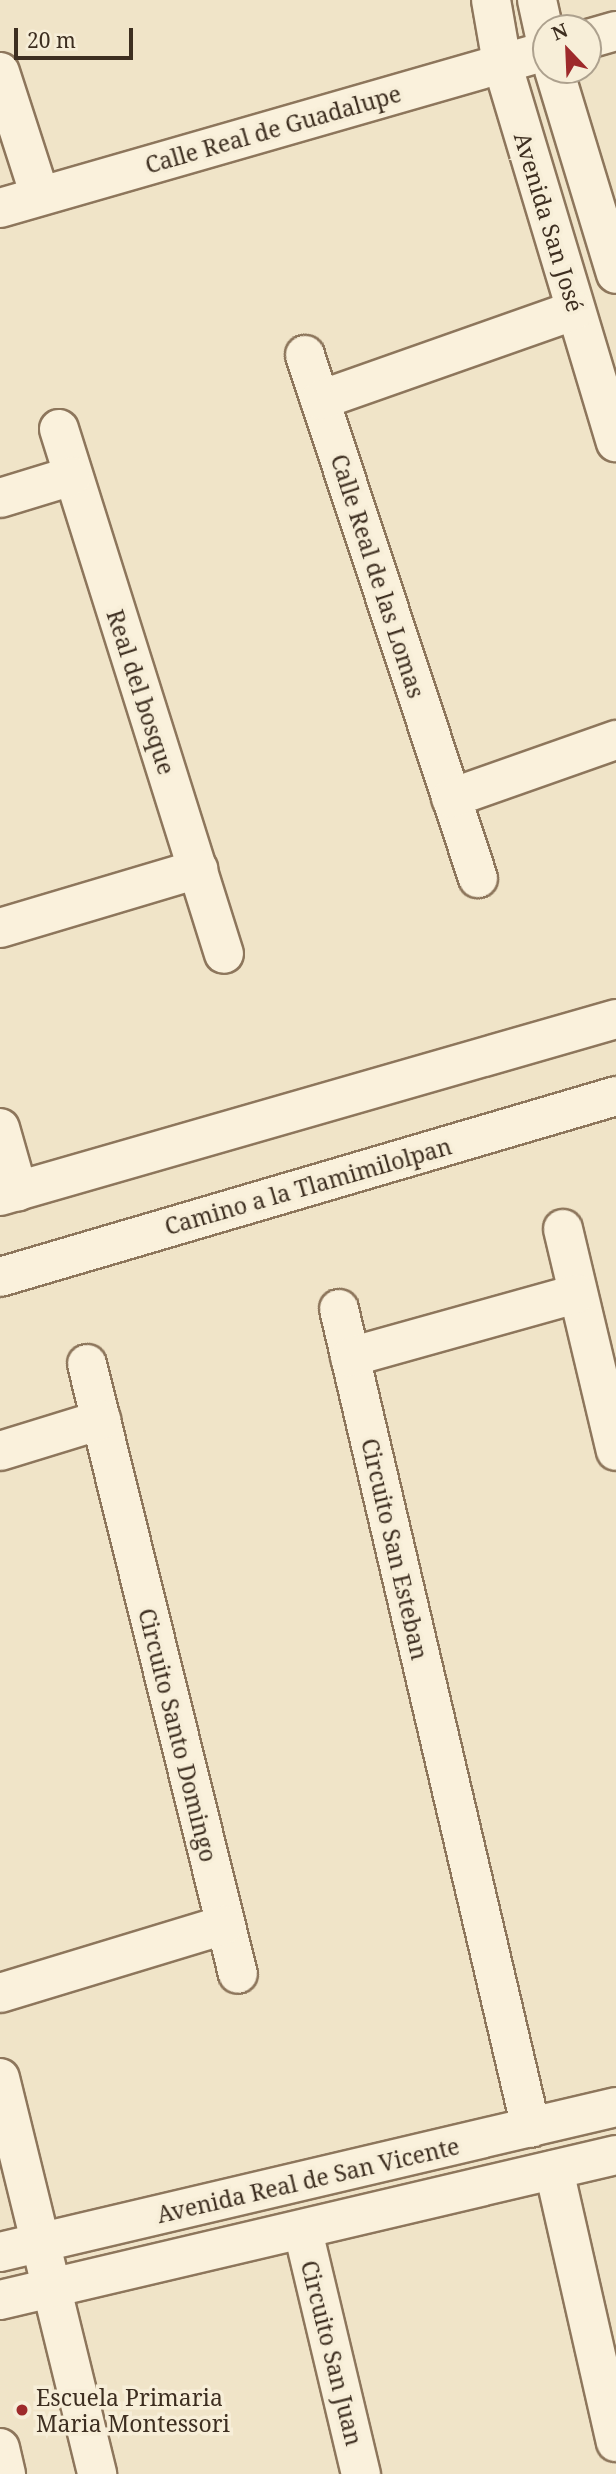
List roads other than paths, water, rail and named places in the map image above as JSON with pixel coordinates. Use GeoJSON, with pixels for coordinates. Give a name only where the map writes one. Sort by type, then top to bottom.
{"type":"FeatureCollection","features":[{"type":"Feature","properties":{"kind":"street","name":"Avenida San José"},"geometry":{"type":"LineString","coordinates":[[491,0],[502,63],[616,442]]}},
{"type":"Feature","properties":{"kind":"street","name":"Calle Real de Guadalupe"},"geometry":{"type":"LineString","coordinates":[[0,208],[532,55]]}},
{"type":"Feature","properties":{"kind":"street"},"geometry":{"type":"LineString","coordinates":[[0,72],[40,196]]}},
{"type":"Feature","properties":{"kind":"street"},"geometry":{"type":"LineString","coordinates":[[558,84],[616,274]]}},
{"type":"Feature","properties":{"kind":"street"},"geometry":{"type":"LineString","coordinates":[[320,400],[575,310]]}},
{"type":"Feature","properties":{"kind":"street","name":"Calle Real de las Lomas"},"geometry":{"type":"LineString","coordinates":[[305,355],[478,878]]}},
{"type":"Feature","properties":{"kind":"street","name":"Real del bosque"},"geometry":{"type":"LineString","coordinates":[[59,429],[224,954]]}},
{"type":"Feature","properties":{"kind":"street"},"geometry":{"type":"LineString","coordinates":[[0,498],[72,475]]}},
{"type":"Feature","properties":{"kind":"street"},"geometry":{"type":"LineString","coordinates":[[451,798],[616,740]]}},
{"type":"Feature","properties":{"kind":"street"},"geometry":{"type":"LineString","coordinates":[[0,928],[198,869]]}},
{"type":"Feature","properties":{"kind":"street"},"geometry":{"type":"LineString","coordinates":[[0,1128],[9,1194],[616,1019]]}},
{"type":"Feature","properties":{"kind":"street","name":"Camino a la Tlamimilolpan"},"geometry":{"type":"LineString","coordinates":[[0,1277],[616,1096]]}},
{"type":"Feature","properties":{"kind":"street"},"geometry":{"type":"LineString","coordinates":[[563,1228],[576,1294],[616,1451]]}},
{"type":"Feature","properties":{"kind":"street"},"geometry":{"type":"LineString","coordinates":[[350,1357],[576,1294]]}},
{"type":"Feature","properties":{"kind":"street","name":"Circuito San Esteban"},"geometry":{"type":"LineString","coordinates":[[339,1309],[531,2128]]}},
{"type":"Feature","properties":{"kind":"street","name":"Circuito Santo Domingo"},"geometry":{"type":"LineString","coordinates":[[87,1364],[238,1974]]}},
{"type":"Feature","properties":{"kind":"street"},"geometry":{"type":"LineString","coordinates":[[0,1451],[101,1420]]}},
{"type":"Feature","properties":{"kind":"street"},"geometry":{"type":"LineString","coordinates":[[0,1993],[224,1925]]}},
{"type":"Feature","properties":{"kind":"street"},"geometry":{"type":"LineString","coordinates":[[0,2078],[97,2474]]}},
{"type":"Feature","properties":{"kind":"street","name":"Avenida Real de San Vicente"},"geometry":{"type":"LineString","coordinates":[[0,2252],[616,2107]]}},
{"type":"Feature","properties":{"kind":"street","name":"Avenida Real de San Vicente"},"geometry":{"type":"LineString","coordinates":[[0,2300],[303,2231],[616,2155]]}},
{"type":"Feature","properties":{"kind":"street"},"geometry":{"type":"LineString","coordinates":[[554,2170],[616,2442]]}},
{"type":"Feature","properties":{"kind":"street","name":"Circuito San Juan"},"geometry":{"type":"LineString","coordinates":[[303,2231],[362,2474]]}},
{"type":"Feature","properties":{"kind":"street"},"geometry":{"type":"LineString","coordinates":[[0,2448],[6,2474]]}},
{"type":"Feature","properties":{"kind":"place","name":"Escuela Primaria Maria Montessori"},"geometry":{"type":"Point","coordinates":[22,2410]}}]}
